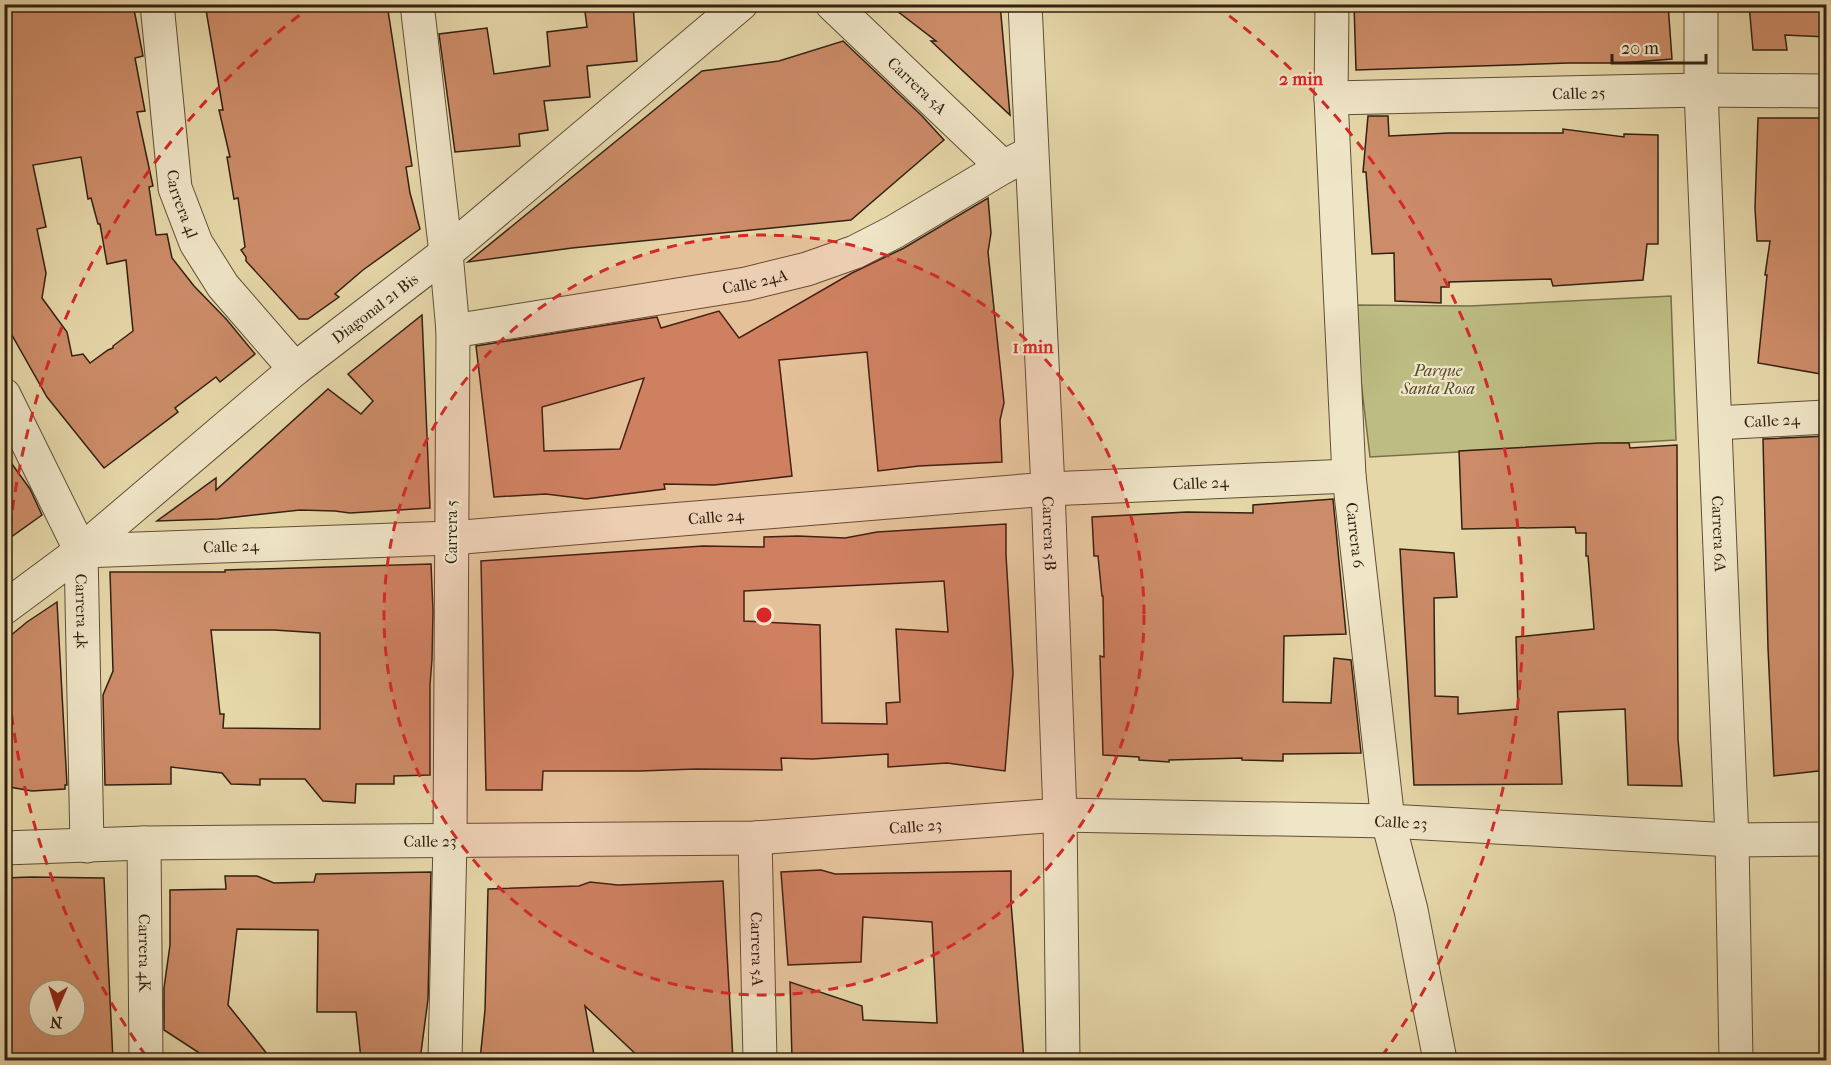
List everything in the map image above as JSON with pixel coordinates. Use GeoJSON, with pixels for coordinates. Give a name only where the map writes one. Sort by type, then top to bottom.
{"type":"FeatureCollection","features":[{"type":"Feature","properties":{"kind":"street","name":"Carrera 4l"},"geometry":{"type":"LineString","coordinates":[[157,4],[175,188],[196,243],[223,286],[295,369]]}},
{"type":"Feature","properties":{"kind":"street","name":"Carrera 5"},"geometry":{"type":"LineString","coordinates":[[417,4],[453,331],[450,841],[445,1060]]}},
{"type":"Feature","properties":{"kind":"street","name":"Diagonal 21 Bis"},"geometry":{"type":"LineString","coordinates":[[4,608],[81,551],[295,369],[446,253],[741,4]]}},
{"type":"Feature","properties":{"kind":"street","name":"Carrera 5A"},"geometry":{"type":"LineString","coordinates":[[832,4],[1017,160]]}},
{"type":"Feature","properties":{"kind":"street","name":"Carrera 5B"},"geometry":{"type":"LineString","coordinates":[[1025,4],[1017,160],[1047,489],[1060,814],[1062,1060]]}},
{"type":"Feature","properties":{"kind":"street","name":"Carrera 6"},"geometry":{"type":"LineString","coordinates":[[1332,4],[1331,98],[1349,477],[1388,821],[1412,910],[1440,1060]]}},
{"type":"Feature","properties":{"kind":"street","name":"Carrera 6A"},"geometry":{"type":"LineString","coordinates":[[1701,4],[1701,90],[1732,840],[1736,1060]]}},
{"type":"Feature","properties":{"kind":"street","name":"Calle 25"},"geometry":{"type":"LineString","coordinates":[[1331,98],[1701,90],[1827,91]]}},
{"type":"Feature","properties":{"kind":"street","name":"Calle 24A"},"geometry":{"type":"LineString","coordinates":[[453,331],[746,284],[807,269],[855,252],[894,232],[1017,160]]}},
{"type":"Feature","properties":{"kind":"street","name":"Carrera 4k"},"geometry":{"type":"LineString","coordinates":[[4,395],[81,551],[87,846]]}},
{"type":"Feature","properties":{"kind":"street","name":"Calle 24"},"geometry":{"type":"LineString","coordinates":[[1716,423],[1827,417]]}},
{"type":"Feature","properties":{"kind":"street","name":"Calle 24"},"geometry":{"type":"LineString","coordinates":[[81,551],[451,538],[1047,489],[1349,477]]}},
{"type":"Feature","properties":{"kind":"street","name":"Calle 23"},"geometry":{"type":"LineString","coordinates":[[4,848],[144,843],[754,838],[1060,814],[1388,821],[1732,840],[1827,839]]}},
{"type":"Feature","properties":{"kind":"street","name":"Carrera 5A"},"geometry":{"type":"LineString","coordinates":[[754,838],[760,1060]]}},
{"type":"Feature","properties":{"kind":"street","name":"Carrera 4K"},"geometry":{"type":"LineString","coordinates":[[144,843],[146,1060]]}},
{"type":"Feature","properties":{"kind":"green space","name":"Parque Santa Rosa"},"geometry":{"type":"Polygon","coordinates":[[[1671,296],[1676,440],[1370,457],[1356,339],[1357,305],[1470,306],[1671,296]]]}},
{"type":"Feature","properties":{"kind":"building"},"geometry":{"type":"Polygon","coordinates":[[[4,4],[133,4],[143,56],[135,58],[145,111],[137,112],[153,186],[149,187],[156,235],[167,234],[172,258],[255,354],[220,382],[216,377],[175,408],[178,412],[104,468],[47,397],[4,321],[4,4]],[[81,157],[33,165],[46,227],[37,229],[46,273],[42,298],[67,332],[72,356],[83,354],[90,363],[133,331],[126,260],[107,264],[100,224],[98,224],[91,198],[88,199],[81,157]]]}},
{"type":"Feature","properties":{"kind":"building"},"geometry":{"type":"Polygon","coordinates":[[[205,4],[387,4],[412,166],[406,167],[410,193],[420,229],[363,270],[335,294],[339,297],[308,319],[299,319],[246,261],[241,250],[245,247],[238,198],[234,199],[227,157],[230,157],[219,110],[223,110],[205,4]]]}},
{"type":"Feature","properties":{"kind":"building"},"geometry":{"type":"Polygon","coordinates":[[[584,4],[633,4],[637,61],[587,66],[590,97],[544,101],[548,130],[519,134],[520,146],[455,152],[439,34],[487,28],[494,74],[550,66],[547,32],[587,27],[584,4]]]}},
{"type":"Feature","properties":{"kind":"building"},"geometry":{"type":"Polygon","coordinates":[[[888,4],[1000,4],[1010,115],[931,41],[936,41],[888,4]]]}},
{"type":"Feature","properties":{"kind":"building"},"geometry":{"type":"Polygon","coordinates":[[[1354,4],[1668,4],[1672,59],[1621,63],[1356,70],[1354,4]]]}},
{"type":"Feature","properties":{"kind":"building"},"geometry":{"type":"Polygon","coordinates":[[[1749,4],[1827,4],[1827,37],[1785,35],[1787,50],[1753,50],[1749,4]]]}},
{"type":"Feature","properties":{"kind":"building"},"geometry":{"type":"Polygon","coordinates":[[[843,41],[944,140],[851,220],[572,248],[468,262],[702,71],[779,61],[843,41]]]}},
{"type":"Feature","properties":{"kind":"building"},"geometry":{"type":"Polygon","coordinates":[[[1368,116],[1388,116],[1389,136],[1449,133],[1563,133],[1563,129],[1624,137],[1624,134],[1658,135],[1658,244],[1647,244],[1643,280],[1553,286],[1551,279],[1449,282],[1449,287],[1441,287],[1441,303],[1395,301],[1394,253],[1372,254],[1366,172],[1363,172],[1368,116]]]}},
{"type":"Feature","properties":{"kind":"building"},"geometry":{"type":"Polygon","coordinates":[[[1758,118],[1827,118],[1827,375],[1758,363],[1770,241],[1757,241],[1755,208],[1758,118]]]}},
{"type":"Feature","properties":{"kind":"building"},"geometry":{"type":"Polygon","coordinates":[[[988,198],[991,233],[988,252],[1004,403],[1000,420],[1002,462],[919,466],[878,471],[867,352],[779,360],[792,476],[714,485],[664,484],[665,489],[586,499],[546,494],[494,497],[476,346],[657,317],[661,328],[719,311],[739,338],[852,273],[904,248],[988,198]],[[644,378],[542,407],[544,451],[620,449],[644,378]]]}},
{"type":"Feature","properties":{"kind":"building"},"geometry":{"type":"Polygon","coordinates":[[[422,315],[430,508],[350,513],[300,510],[218,519],[157,521],[216,478],[216,490],[328,389],[361,414],[373,401],[348,374],[422,315]]]}},
{"type":"Feature","properties":{"kind":"building"},"geometry":{"type":"Polygon","coordinates":[[[1827,436],[1827,770],[1774,776],[1768,648],[1763,439],[1827,436]]]}},
{"type":"Feature","properties":{"kind":"building"},"geometry":{"type":"Polygon","coordinates":[[[1629,443],[1630,448],[1677,445],[1678,739],[1682,786],[1628,785],[1625,709],[1558,712],[1562,784],[1414,785],[1400,549],[1454,553],[1457,597],[1434,598],[1435,696],[1458,697],[1458,714],[1518,709],[1516,637],[1594,629],[1588,556],[1586,556],[1586,533],[1576,533],[1575,527],[1462,529],[1459,451],[1629,443]]]}},
{"type":"Feature","properties":{"kind":"building"},"geometry":{"type":"Polygon","coordinates":[[[4,453],[30,489],[42,515],[4,542],[4,453]]]}},
{"type":"Feature","properties":{"kind":"building"},"geometry":{"type":"Polygon","coordinates":[[[1333,499],[1346,634],[1284,636],[1283,702],[1331,703],[1334,658],[1351,660],[1361,753],[1283,754],[1283,761],[1242,760],[1242,758],[1169,760],[1169,762],[1139,760],[1139,757],[1103,755],[1100,656],[1104,657],[1103,596],[1098,556],[1094,556],[1092,517],[1187,512],[1253,513],[1253,505],[1333,499]]]}},
{"type":"Feature","properties":{"kind":"building"},"geometry":{"type":"Polygon","coordinates":[[[1006,524],[1013,673],[1005,771],[947,763],[888,767],[888,754],[813,759],[781,758],[782,770],[543,771],[542,790],[486,790],[481,561],[703,546],[764,547],[764,537],[845,538],[877,532],[1006,524]],[[944,581],[744,591],[744,621],[820,625],[822,723],[887,724],[886,703],[900,702],[896,629],[948,632],[944,581]]]}},
{"type":"Feature","properties":{"kind":"building"},"geometry":{"type":"Polygon","coordinates":[[[431,564],[433,611],[430,775],[394,776],[394,784],[356,784],[355,803],[323,801],[305,779],[260,779],[260,785],[231,784],[222,773],[171,767],[171,784],[105,785],[103,695],[113,671],[110,572],[225,572],[225,570],[431,564]],[[211,630],[220,714],[224,714],[223,728],[320,729],[320,633],[211,630]]]}},
{"type":"Feature","properties":{"kind":"building"},"geometry":{"type":"Polygon","coordinates":[[[57,602],[67,785],[65,789],[32,791],[4,786],[4,641],[57,602]]]}},
{"type":"Feature","properties":{"kind":"building"},"geometry":{"type":"Polygon","coordinates":[[[821,870],[835,874],[1011,871],[1011,903],[1024,1060],[792,1060],[790,982],[862,1006],[863,1020],[937,1023],[932,922],[863,917],[861,962],[788,965],[781,872],[821,870]]]}},
{"type":"Feature","properties":{"kind":"building"},"geometry":{"type":"Polygon","coordinates":[[[431,872],[428,999],[420,1060],[361,1059],[356,1012],[317,1012],[318,930],[237,929],[228,1005],[272,1060],[210,1060],[164,1030],[164,988],[170,945],[170,890],[226,889],[225,876],[257,876],[274,883],[314,882],[316,874],[431,872]]]}},
{"type":"Feature","properties":{"kind":"building"},"geometry":{"type":"Polygon","coordinates":[[[4,878],[104,878],[113,1060],[4,1060],[4,878]]]}},
{"type":"Feature","properties":{"kind":"building"},"geometry":{"type":"Polygon","coordinates":[[[723,881],[733,1060],[642,1060],[585,1006],[595,1060],[480,1060],[485,1010],[488,889],[579,886],[590,882],[618,885],[723,881]]]}}]}
